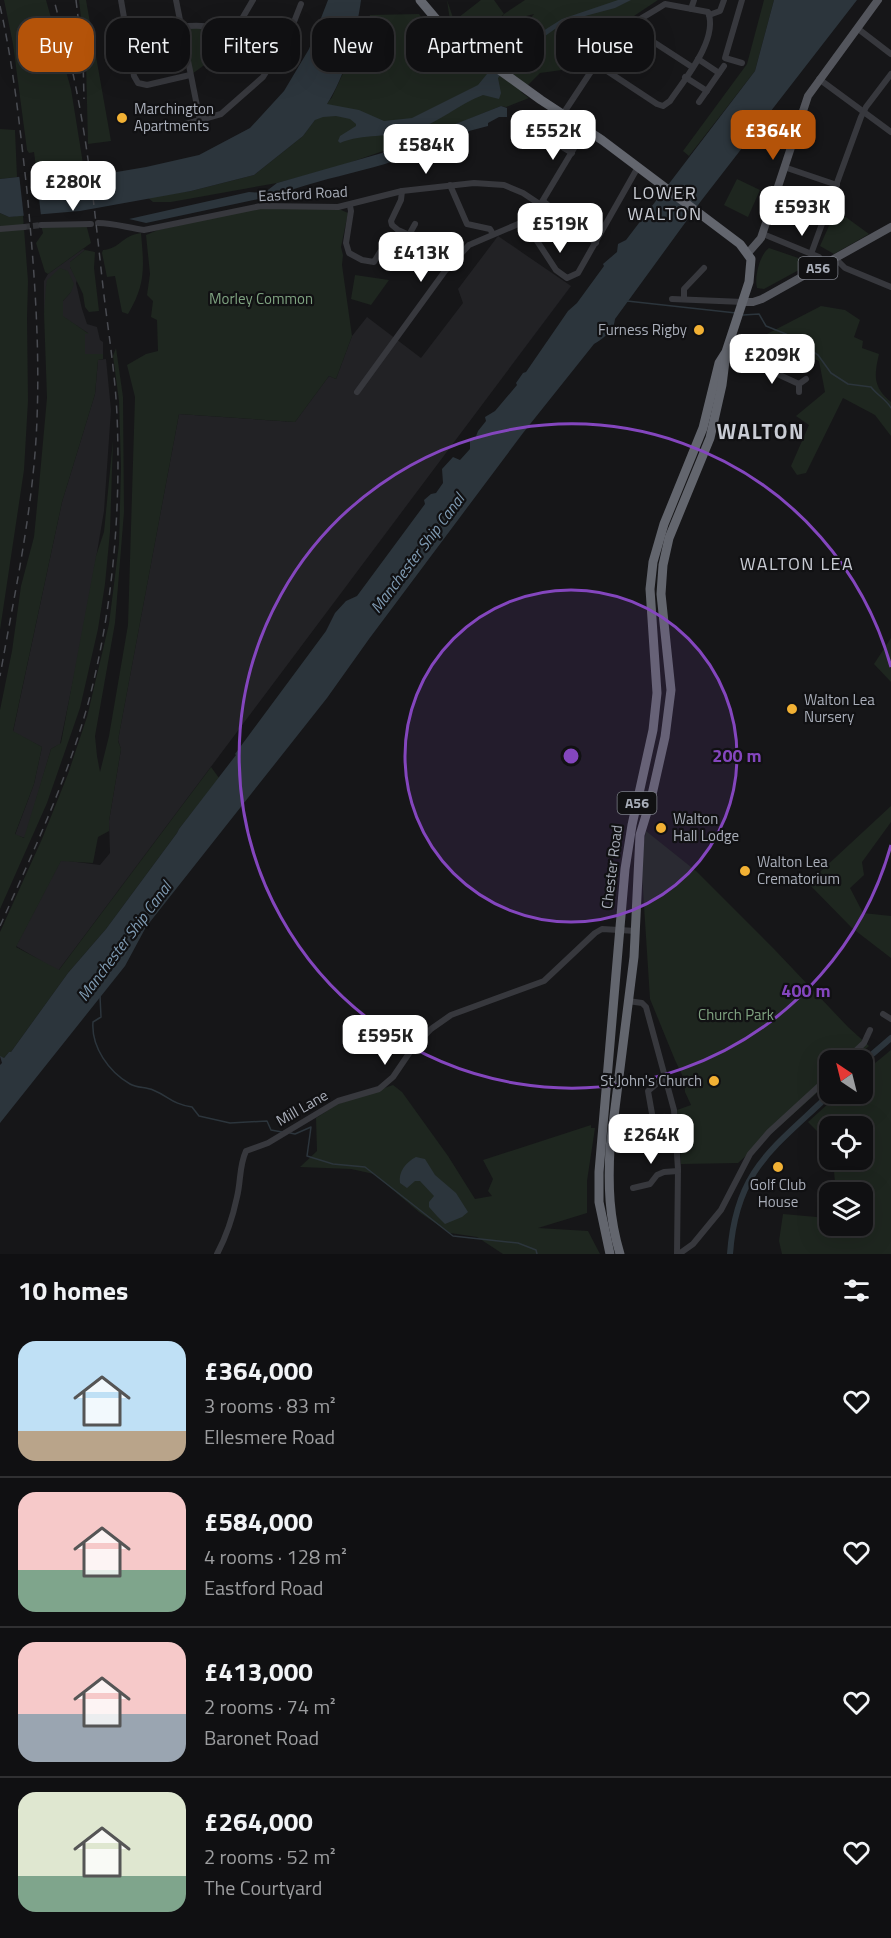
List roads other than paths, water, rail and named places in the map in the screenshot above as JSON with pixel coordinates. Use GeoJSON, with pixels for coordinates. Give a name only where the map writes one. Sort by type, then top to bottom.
{"type":"FeatureCollection","features":[{"type":"Feature","properties":{"kind":"highway"},"geometry":{"type":"LineString","coordinates":[[426,2],[450,32],[471,50],[641,169],[740,244],[748,253]]}},
{"type":"Feature","properties":{"kind":"highway","name":"Chester Road"},"geometry":{"type":"LineString","coordinates":[[610,1254],[599,1202],[599,1172],[619,930],[630,836],[653,730],[657,693],[650,589],[653,562],[664,524],[704,428],[719,363],[742,304],[752,269],[748,253]]}},
{"type":"Feature","properties":{"kind":"highway","name":"Chester Road"},"geometry":{"type":"LineString","coordinates":[[620,1254],[613,1232],[608,1181],[636,931],[640,834],[653,789],[671,690],[661,594],[663,565],[669,538],[710,438],[722,385],[726,349]]}},
{"type":"Feature","properties":{"kind":"main road"},"geometry":{"type":"LineString","coordinates":[[748,253],[759,242],[763,234],[806,100],[878,0]]}},
{"type":"Feature","properties":{"kind":"main road","name":"A56"},"geometry":{"type":"LineString","coordinates":[[742,304],[762,299],[891,227]]}},
{"type":"Feature","properties":{"kind":"street"},"geometry":{"type":"LineString","coordinates":[[121,0],[124,18]]}},
{"type":"Feature","properties":{"kind":"street"},"geometry":{"type":"LineString","coordinates":[[176,0],[179,18]]}},
{"type":"Feature","properties":{"kind":"street"},"geometry":{"type":"LineString","coordinates":[[242,18],[253,0]]}},
{"type":"Feature","properties":{"kind":"street"},"geometry":{"type":"LineString","coordinates":[[691,9],[694,0]]}},
{"type":"Feature","properties":{"kind":"street"},"geometry":{"type":"LineString","coordinates":[[709,15],[720,11],[724,0]]}},
{"type":"Feature","properties":{"kind":"street"},"geometry":{"type":"LineString","coordinates":[[742,0],[725,58],[742,63]]}},
{"type":"Feature","properties":{"kind":"street"},"geometry":{"type":"LineString","coordinates":[[295,18],[301,4]]}},
{"type":"Feature","properties":{"kind":"street"},"geometry":{"type":"LineString","coordinates":[[644,18],[665,4],[708,12],[709,15]]}},
{"type":"Feature","properties":{"kind":"street"},"geometry":{"type":"LineString","coordinates":[[609,72],[663,106],[670,101],[703,53],[709,15]]}},
{"type":"Feature","properties":{"kind":"street"},"geometry":{"type":"LineString","coordinates":[[857,28],[891,54]]}},
{"type":"Feature","properties":{"kind":"street"},"geometry":{"type":"LineString","coordinates":[[654,42],[692,67]]}},
{"type":"Feature","properties":{"kind":"street"},"geometry":{"type":"LineString","coordinates":[[698,59],[719,73]]}},
{"type":"Feature","properties":{"kind":"street"},"geometry":{"type":"LineString","coordinates":[[699,102],[724,66]]}},
{"type":"Feature","properties":{"kind":"street"},"geometry":{"type":"LineString","coordinates":[[133,72],[138,83],[147,85],[190,75]]}},
{"type":"Feature","properties":{"kind":"street"},"geometry":{"type":"LineString","coordinates":[[189,72],[200,121]]}},
{"type":"Feature","properties":{"kind":"street"},"geometry":{"type":"LineString","coordinates":[[153,129],[200,121],[221,114],[266,72]]}},
{"type":"Feature","properties":{"kind":"street"},"geometry":{"type":"LineString","coordinates":[[563,114],[591,72]]}},
{"type":"Feature","properties":{"kind":"street"},"geometry":{"type":"LineString","coordinates":[[811,254],[863,112],[891,74]]}},
{"type":"Feature","properties":{"kind":"street"},"geometry":{"type":"LineString","coordinates":[[685,77],[707,91]]}},
{"type":"Feature","properties":{"kind":"street"},"geometry":{"type":"LineString","coordinates":[[819,79],[891,132]]}},
{"type":"Feature","properties":{"kind":"street"},"geometry":{"type":"LineString","coordinates":[[552,120],[542,135],[572,153]]}},
{"type":"Feature","properties":{"kind":"street"},"geometry":{"type":"LineString","coordinates":[[357,392],[445,271],[469,244],[534,215],[585,130]]}},
{"type":"Feature","properties":{"kind":"street"},"geometry":{"type":"LineString","coordinates":[[784,167],[837,184]]}},
{"type":"Feature","properties":{"kind":"street"},"geometry":{"type":"LineString","coordinates":[[524,221],[556,270],[567,279],[578,273],[641,169]]}},
{"type":"Feature","properties":{"kind":"street","name":"Eastford Road"},"geometry":{"type":"LineString","coordinates":[[41,225],[111,223],[127,229],[144,230],[261,207],[350,206],[402,191],[474,183],[504,185],[542,203],[596,243]]}},
{"type":"Feature","properties":{"kind":"street"},"geometry":{"type":"LineString","coordinates":[[450,185],[467,224],[490,229],[493,234]]}},
{"type":"Feature","properties":{"kind":"street"},"geometry":{"type":"LineString","coordinates":[[402,191],[401,200],[391,223],[394,228],[413,236],[414,224]]}},
{"type":"Feature","properties":{"kind":"street"},"geometry":{"type":"LineString","coordinates":[[350,206],[346,243],[349,253],[362,260],[374,262],[380,252]]}},
{"type":"Feature","properties":{"kind":"street"},"geometry":{"type":"LineString","coordinates":[[0,229],[24,227]]}},
{"type":"Feature","properties":{"kind":"street"},"geometry":{"type":"LineString","coordinates":[[763,234],[811,254],[824,264]]}},
{"type":"Feature","properties":{"kind":"street"},"geometry":{"type":"LineString","coordinates":[[835,258],[845,268],[891,287]]}},
{"type":"Feature","properties":{"kind":"street"},"geometry":{"type":"LineString","coordinates":[[684,299],[684,289],[704,268]]}},
{"type":"Feature","properties":{"kind":"street"},"geometry":{"type":"LineString","coordinates":[[672,299],[742,304]]}},
{"type":"Feature","properties":{"kind":"street"},"geometry":{"type":"LineString","coordinates":[[726,349],[755,357],[774,372],[799,384]]}},
{"type":"Feature","properties":{"kind":"street"},"geometry":{"type":"LineString","coordinates":[[750,369],[755,357]]}},
{"type":"Feature","properties":{"kind":"street"},"geometry":{"type":"LineString","coordinates":[[799,384],[806,379]]}},
{"type":"Feature","properties":{"kind":"street"},"geometry":{"type":"LineString","coordinates":[[799,384],[799,393]]}},
{"type":"Feature","properties":{"kind":"street","name":"Mill Lane"},"geometry":{"type":"LineString","coordinates":[[217,1254],[228,1229],[237,1197],[241,1161],[246,1151],[268,1143],[338,1101],[379,1089],[393,1077],[412,1049],[431,1029],[451,1015],[544,981],[602,929],[636,931]]}},
{"type":"Feature","properties":{"kind":"street"},"geometry":{"type":"LineString","coordinates":[[628,1001],[642,1003],[646,1007],[674,1110],[678,1171],[678,1254],[693,1244],[721,1210],[750,1154],[769,1132],[819,1086]]}},
{"type":"Feature","properties":{"kind":"street"},"geometry":{"type":"LineString","coordinates":[[883,1014],[891,1019]]}},
{"type":"Feature","properties":{"kind":"street"},"geometry":{"type":"LineString","coordinates":[[857,1050],[864,1043],[870,1030]]}},
{"type":"Feature","properties":{"kind":"street"},"geometry":{"type":"LineString","coordinates":[[654,1125],[648,1091],[665,1077]]}},
{"type":"Feature","properties":{"kind":"street"},"geometry":{"type":"LineString","coordinates":[[628,1146],[664,1117]]}},
{"type":"Feature","properties":{"kind":"street"},"geometry":{"type":"LineString","coordinates":[[633,1188],[650,1184],[657,1175],[664,1172],[678,1171]]}},
{"type":"Feature","properties":{"kind":"street"},"geometry":{"type":"LineString","coordinates":[[677,1240],[684,1245],[693,1244]]}},
{"type":"Feature","properties":{"kind":"water"},"geometry":{"type":"Polygon","coordinates":[[[328,0],[361,0],[358,18],[321,18],[328,0]]]}},
{"type":"Feature","properties":{"kind":"water"},"geometry":{"type":"Polygon","coordinates":[[[618,0],[631,0],[615,8],[585,16],[565,18],[618,0]]]}},
{"type":"Feature","properties":{"kind":"water","name":"Manchester Ship Canal"},"geometry":{"type":"Polygon","coordinates":[[[774,0],[857,0],[701,201],[615,319],[611,331],[594,344],[523,433],[327,698],[146,927],[125,966],[0,1123],[0,1065],[2,1063],[0,1056],[4,1058],[11,1052],[68,973],[106,929],[326,631],[335,613],[346,601],[357,596],[425,504],[424,500],[436,493],[443,483],[442,469],[453,457],[460,460],[470,449],[470,441],[475,439],[486,421],[485,417],[495,411],[517,385],[523,373],[526,372],[568,311],[577,303],[604,266],[603,264],[617,252],[618,244],[626,240],[755,71],[774,0]]]}},
{"type":"Feature","properties":{"kind":"water"},"geometry":{"type":"Polygon","coordinates":[[[556,23],[555,29],[544,37],[544,30],[556,23]]]}},
{"type":"Feature","properties":{"kind":"water"},"geometry":{"type":"Polygon","coordinates":[[[312,41],[312,72],[342,72],[327,104],[359,110],[384,121],[412,118],[478,85],[489,72],[503,72],[498,78],[501,93],[499,99],[483,95],[413,131],[358,138],[340,143],[338,141],[340,136],[356,124],[350,119],[336,116],[323,117],[315,120],[303,136],[254,175],[191,191],[80,211],[9,217],[0,213],[0,179],[44,174],[67,177],[99,175],[146,167],[199,155],[250,128],[284,91],[295,72],[300,72],[300,64],[312,41]]]}},
{"type":"Feature","properties":{"kind":"water"},"geometry":{"type":"Polygon","coordinates":[[[501,106],[507,108],[507,117],[499,117],[488,123],[488,126],[469,131],[462,137],[455,136],[433,142],[430,149],[428,147],[385,164],[305,185],[291,192],[146,223],[129,219],[249,192],[264,193],[277,183],[382,153],[501,106]]]}},
{"type":"Feature","properties":{"kind":"water"},"geometry":{"type":"Polygon","coordinates":[[[416,1157],[425,1159],[435,1175],[456,1193],[468,1212],[445,1224],[429,1207],[429,1202],[434,1196],[420,1181],[415,1181],[407,1188],[400,1183],[400,1175],[404,1168],[416,1157]]]}},
{"type":"Feature","properties":{"kind":"waterway"},"geometry":{"type":"LineString","coordinates":[[627,301],[736,313]]}},
{"type":"Feature","properties":{"kind":"waterway"},"geometry":{"type":"LineString","coordinates":[[743,315],[759,314],[766,326],[786,334],[818,355],[831,373],[848,384],[871,387],[891,408]]}},
{"type":"Feature","properties":{"kind":"waterway","name":"Manchester Ship Canal"},"geometry":{"type":"LineString","coordinates":[[100,996],[101,1017],[93,1022],[95,1041],[103,1058],[122,1079],[192,1107],[199,1116],[230,1123],[267,1121],[271,1130],[282,1132]]}},
{"type":"Feature","properties":{"kind":"waterway"},"geometry":{"type":"LineString","coordinates":[[873,1054],[891,1038]]}},
{"type":"Feature","properties":{"kind":"waterway"},"geometry":{"type":"LineString","coordinates":[[730,1254],[740,1201],[750,1180],[761,1162],[775,1146],[819,1104]]}},
{"type":"Feature","properties":{"kind":"waterway"},"geometry":{"type":"LineString","coordinates":[[290,1133],[295,1134],[311,1127],[307,1156],[333,1164],[365,1167],[453,1236],[518,1243],[536,1250],[537,1254]]}},
{"type":"Feature","properties":{"kind":"tunnel"},"geometry":{"type":"LineString","coordinates":[[24,227],[41,225]]}},
{"type":"Feature","properties":{"kind":"railway"},"geometry":{"type":"LineString","coordinates":[[0,926],[60,786],[89,700],[104,630],[116,523],[118,487],[116,399],[94,205],[78,96],[54,0]]}},
{"type":"Feature","properties":{"kind":"railway"},"geometry":{"type":"LineString","coordinates":[[76,0],[83,59],[84,99]]}},
{"type":"Feature","properties":{"kind":"railway"},"geometry":{"type":"LineString","coordinates":[[0,6],[13,75],[27,191],[38,362],[37,419],[32,483],[18,580],[0,676]]}},
{"type":"Feature","properties":{"kind":"place","name":"Marchington Apartments"},"geometry":{"type":"Point","coordinates":[122,118]}},
{"type":"Feature","properties":{"kind":"place","name":"Furness Rigby"},"geometry":{"type":"Point","coordinates":[699,330]}},
{"type":"Feature","properties":{"kind":"place","name":"Walton Lea Nursery"},"geometry":{"type":"Point","coordinates":[792,709]}},
{"type":"Feature","properties":{"kind":"place","name":"Walton Hall Lodge"},"geometry":{"type":"Point","coordinates":[661,828]}},
{"type":"Feature","properties":{"kind":"place","name":"Walton Lea Crematorium"},"geometry":{"type":"Point","coordinates":[745,871]}},
{"type":"Feature","properties":{"kind":"place","name":"St John's Church"},"geometry":{"type":"Point","coordinates":[714,1081]}},
{"type":"Feature","properties":{"kind":"place","name":"Golf Club House"},"geometry":{"type":"Point","coordinates":[778,1167]}},
{"type":"Feature","properties":{"kind":"district","name":"LOWER WALTON"},"geometry":{"type":"Point","coordinates":[665,203]}},
{"type":"Feature","properties":{"kind":"district","name":"WALTON"},"geometry":{"type":"Point","coordinates":[761,432]}},
{"type":"Feature","properties":{"kind":"district","name":"WALTON LEA"},"geometry":{"type":"Point","coordinates":[797,564]}},
{"type":"Feature","properties":{"kind":"park label","name":"Morley Common"},"geometry":{"type":"Point","coordinates":[261,299]}},
{"type":"Feature","properties":{"kind":"park label","name":"Church Park"},"geometry":{"type":"Point","coordinates":[736,1015]}}]}
